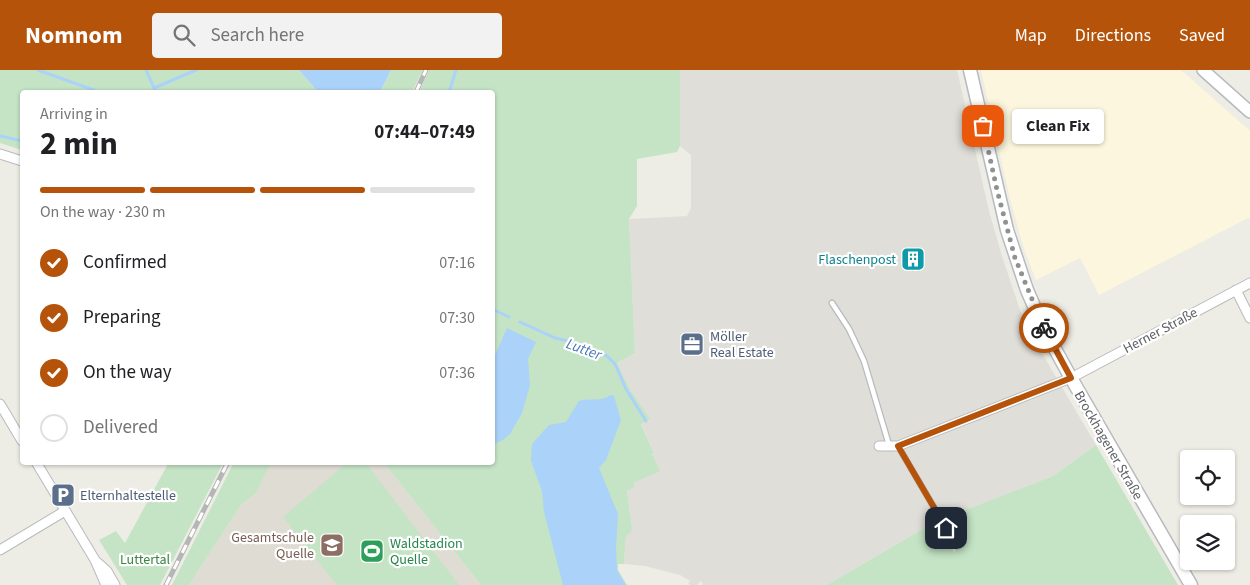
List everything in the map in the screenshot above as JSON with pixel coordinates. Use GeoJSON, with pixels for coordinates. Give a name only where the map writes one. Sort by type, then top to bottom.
{"type":"FeatureCollection","features":[{"type":"Feature","properties":{"kind":"main road","name":"Brockhagener Straße"},"geometry":{"type":"LineString","coordinates":[[970,70],[999,198],[1015,258],[1044,329],[1191,585]]}},
{"type":"Feature","properties":{"kind":"street"},"geometry":{"type":"LineString","coordinates":[[1203,70],[1250,112]]}},
{"type":"Feature","properties":{"kind":"street"},"geometry":{"type":"LineString","coordinates":[[0,154],[20,160]]}},
{"type":"Feature","properties":{"kind":"street","name":"Herner Straße"},"geometry":{"type":"LineString","coordinates":[[879,446],[893,446],[1071,378],[1250,283]]}},
{"type":"Feature","properties":{"kind":"street"},"geometry":{"type":"LineString","coordinates":[[1236,290],[1250,318]]}},
{"type":"Feature","properties":{"kind":"street"},"geometry":{"type":"LineString","coordinates":[[0,404],[20,438]]}},
{"type":"Feature","properties":{"kind":"street"},"geometry":{"type":"LineString","coordinates":[[38,465],[95,560],[106,585]]}},
{"type":"Feature","properties":{"kind":"street"},"geometry":{"type":"LineString","coordinates":[[0,550],[65,511]]}},
{"type":"Feature","properties":{"kind":"street"},"geometry":{"type":"LineString","coordinates":[[95,560],[107,571],[115,585]]}},
{"type":"Feature","properties":{"kind":"lane"},"geometry":{"type":"LineString","coordinates":[[832,303],[849,328],[864,361],[893,446],[946,528],[947,540]]}},
{"type":"Feature","properties":{"kind":"shaded area"},"geometry":{"type":"Polygon","coordinates":[[[680,70],[957,70],[989,211],[1022,316],[1096,445],[1053,476],[933,523],[827,585],[702,585],[700,581],[698,585],[691,585],[688,584],[690,581],[680,575],[645,566],[624,564],[626,536],[632,527],[627,490],[654,453],[641,423],[649,420],[617,363],[635,353],[629,219],[687,216],[691,208],[691,155],[680,146],[680,70]]]}},
{"type":"Feature","properties":{"kind":"shaded area"},"geometry":{"type":"Polygon","coordinates":[[[981,70],[1181,70],[1250,131],[1250,217],[1099,295],[1080,258],[1036,280],[1024,249],[1010,199],[981,70]]]}},
{"type":"Feature","properties":{"kind":"shaded area","name":"Gesamtschule Quelle"},"geometry":{"type":"Polygon","coordinates":[[[270,465],[386,465],[481,585],[189,585],[241,505],[256,493],[270,465]]]}},
{"type":"Feature","properties":{"kind":"green space"},"geometry":{"type":"Polygon","coordinates":[[[0,70],[299,70],[316,90],[20,90],[20,149],[0,143],[0,70]]]}},
{"type":"Feature","properties":{"kind":"green space"},"geometry":{"type":"Polygon","coordinates":[[[391,70],[423,70],[413,90],[381,90],[391,70]]]}},
{"type":"Feature","properties":{"kind":"green space"},"geometry":{"type":"Polygon","coordinates":[[[429,70],[680,70],[680,146],[677,152],[637,159],[637,206],[629,219],[635,353],[617,363],[631,391],[650,419],[641,424],[660,471],[633,483],[634,487],[627,491],[632,527],[631,532],[626,536],[624,564],[618,564],[618,570],[627,585],[481,585],[386,465],[495,465],[495,90],[420,90],[429,70]]]}},
{"type":"Feature","properties":{"kind":"green space"},"geometry":{"type":"Polygon","coordinates":[[[1096,445],[1178,585],[827,585],[933,523],[955,553],[956,535],[945,518],[1053,476],[1096,445]]]}},
{"type":"Feature","properties":{"kind":"green space","name":"Luttertal"},"geometry":{"type":"Polygon","coordinates":[[[167,465],[222,465],[160,585],[127,585],[99,540],[116,531],[125,543],[167,465]]]}},
{"type":"Feature","properties":{"kind":"green space"},"geometry":{"type":"Polygon","coordinates":[[[232,465],[270,465],[256,493],[241,505],[189,585],[172,585],[232,465]]]}},
{"type":"Feature","properties":{"kind":"green space","name":"Waldstadion Quelle"},"geometry":{"type":"Polygon","coordinates":[[[344,465],[368,465],[459,585],[337,585],[283,517],[344,465]]]}},
{"type":"Feature","properties":{"kind":"water"},"geometry":{"type":"Polygon","coordinates":[[[299,70],[391,70],[381,90],[316,90],[299,70]]]}},
{"type":"Feature","properties":{"kind":"water"},"geometry":{"type":"Polygon","coordinates":[[[507,328],[536,342],[528,359],[530,385],[522,413],[510,434],[495,443],[495,355],[507,328]]]}},
{"type":"Feature","properties":{"kind":"water"},"geometry":{"type":"Polygon","coordinates":[[[611,395],[614,396],[621,420],[606,460],[599,468],[618,514],[617,570],[626,585],[563,585],[544,512],[542,491],[531,461],[532,444],[549,425],[566,422],[579,401],[602,399],[611,395]]]}},
{"type":"Feature","properties":{"kind":"waterway","name":"Lutter"},"geometry":{"type":"LineString","coordinates":[[38,70],[93,90]]}},
{"type":"Feature","properties":{"kind":"waterway"},"geometry":{"type":"LineString","coordinates":[[146,70],[154,88]]}},
{"type":"Feature","properties":{"kind":"waterway"},"geometry":{"type":"LineString","coordinates":[[155,90],[154,88],[196,70]]}},
{"type":"Feature","properties":{"kind":"waterway"},"geometry":{"type":"LineString","coordinates":[[450,90],[456,70]]}},
{"type":"Feature","properties":{"kind":"waterway","name":"Lutter"},"geometry":{"type":"LineString","coordinates":[[0,136],[20,141]]}},
{"type":"Feature","properties":{"kind":"waterway","name":"Lutter"},"geometry":{"type":"LineString","coordinates":[[495,310],[509,317]]}},
{"type":"Feature","properties":{"kind":"waterway","name":"Lutter"},"geometry":{"type":"LineString","coordinates":[[520,322],[555,338],[607,356],[615,364],[626,389],[646,421]]}},
{"type":"Feature","properties":{"kind":"railway"},"geometry":{"type":"LineString","coordinates":[[417,90],[426,70]]}},
{"type":"Feature","properties":{"kind":"railway"},"geometry":{"type":"LineString","coordinates":[[166,585],[226,465]]}},
{"type":"Feature","properties":{"kind":"way so far"},"geometry":{"type":"LineString","coordinates":[[983,126],[1015,258],[1044,328]]}},
{"type":"Feature","properties":{"kind":"place","name":"Clean Fix"},"geometry":{"type":"Point","coordinates":[983,126]}},
{"type":"Feature","properties":{"kind":"place","name":"Flaschenpost"},"geometry":{"type":"Point","coordinates":[913,259]}},
{"type":"Feature","properties":{"kind":"place","name":"Möller Real Estate"},"geometry":{"type":"Point","coordinates":[692,344]}},
{"type":"Feature","properties":{"kind":"place","name":"Elternhaltestelle"},"geometry":{"type":"Point","coordinates":[63,495]}},
{"type":"Feature","properties":{"kind":"place","name":"Gesamtschule Quelle"},"geometry":{"type":"Point","coordinates":[332,545]}},
{"type":"Feature","properties":{"kind":"place","name":"Waldstadion Quelle"},"geometry":{"type":"Point","coordinates":[372,551]}},
{"type":"Feature","properties":{"kind":"route"},"geometry":{"type":"LineString","coordinates":[[946,528],[898,446],[1071,378],[1044,328]]}}]}
